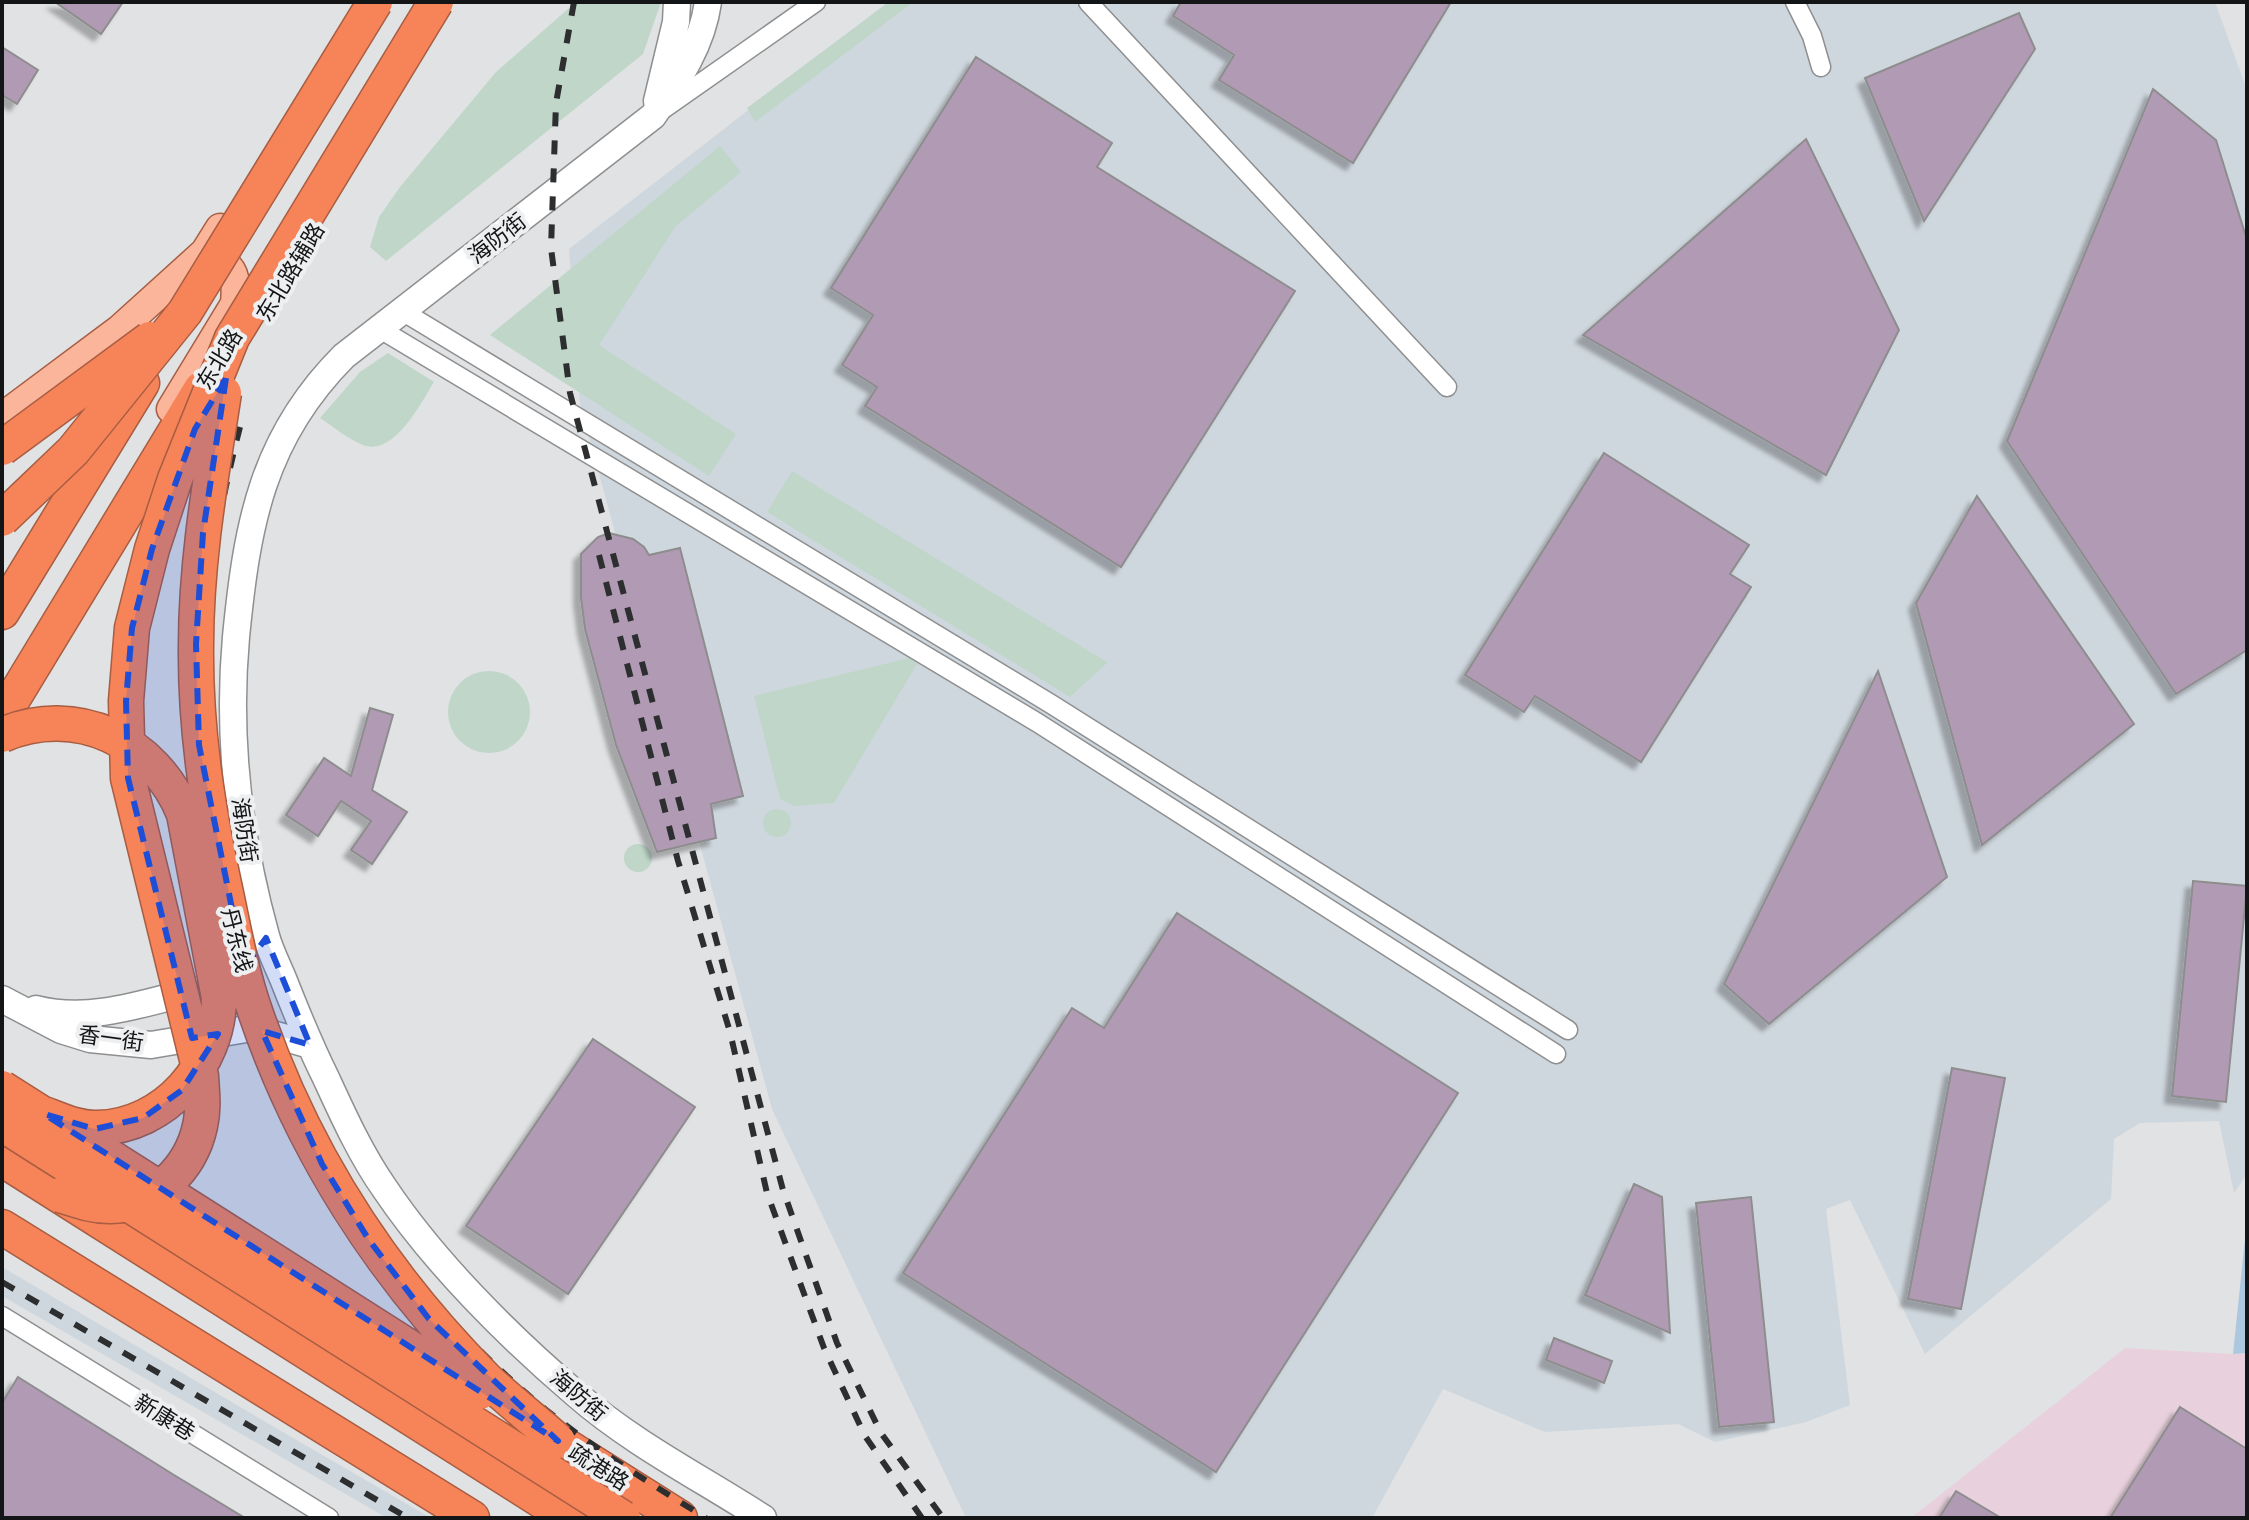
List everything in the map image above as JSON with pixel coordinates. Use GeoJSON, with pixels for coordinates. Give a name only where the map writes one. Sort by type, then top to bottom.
{"type":"FeatureCollection","features":[{"type":"Feature","properties":{"kind":"highway"},"geometry":{"type":"LineString","coordinates":[[2,612],[375,2]]}},
{"type":"Feature","properties":{"kind":"highway","name":"东北路"},"geometry":{"type":"LineString","coordinates":[[2,717],[436,2]]}},
{"type":"Feature","properties":{"kind":"highway"},"geometry":{"type":"LineString","coordinates":[[2,448],[185,312]]}},
{"type":"Feature","properties":{"kind":"highway"},"geometry":{"type":"LineString","coordinates":[[2,519],[73,451],[185,312]]}},
{"type":"Feature","properties":{"kind":"highway"},"geometry":{"type":"LineString","coordinates":[[60,1195],[90,1205],[111,1206],[147,1198],[164,1187],[178,1170],[200,1128],[203,1105],[201,1076],[128,778],[126,701],[132,628],[152,549],[175,479],[232,338]]}},
{"type":"Feature","properties":{"kind":"highway","name":"丹东线"},"geometry":{"type":"LineString","coordinates":[[232,338],[203,533],[196,659],[199,745],[208,812],[253,1005],[282,1083],[315,1151],[369,1240],[439,1329],[487,1380],[558,1441]]}},
{"type":"Feature","properties":{"kind":"highway"},"geometry":{"type":"LineString","coordinates":[[2,735],[24,726],[47,722],[73,724],[100,731],[123,742],[161,772],[175,792],[184,814],[219,998],[219,1020],[212,1044],[182,1090],[164,1105],[143,1118],[95,1129],[44,1114]]}},
{"type":"Feature","properties":{"kind":"highway"},"geometry":{"type":"LineString","coordinates":[[2,1088],[558,1441]]}},
{"type":"Feature","properties":{"kind":"highway"},"geometry":{"type":"LineString","coordinates":[[2,1124],[623,1518]]}},
{"type":"Feature","properties":{"kind":"highway"},"geometry":{"type":"LineString","coordinates":[[2,1159],[569,1518]]}},
{"type":"Feature","properties":{"kind":"highway"},"geometry":{"type":"LineString","coordinates":[[2,1188],[529,1518]]}},
{"type":"Feature","properties":{"kind":"highway"},"geometry":{"type":"LineString","coordinates":[[2,1227],[472,1518]]}},
{"type":"Feature","properties":{"kind":"highway","name":"疏港路"},"geometry":{"type":"LineString","coordinates":[[558,1441],[680,1518]]}},
{"type":"Feature","properties":{"kind":"main road"},"geometry":{"type":"LineString","coordinates":[[2,582],[358,2]]}},
{"type":"Feature","properties":{"kind":"main road","name":"东北路"},"geometry":{"type":"LineString","coordinates":[[2,686],[419,2]]}},
{"type":"Feature","properties":{"kind":"main road"},"geometry":{"type":"LineString","coordinates":[[386,56],[389,109]]}},
{"type":"Feature","properties":{"kind":"main road"},"geometry":{"type":"LineString","coordinates":[[205,252],[222,260],[231,269],[237,284],[235,303]]}},
{"type":"Feature","properties":{"kind":"main road"},"geometry":{"type":"LineString","coordinates":[[2,417],[120,329],[205,252]]}},
{"type":"Feature","properties":{"kind":"street","name":"东北路辅路"},"geometry":{"type":"LineString","coordinates":[[2,748],[454,2]]}},
{"type":"Feature","properties":{"kind":"street"},"geometry":{"type":"LineString","coordinates":[[653,116],[676,22],[677,2]]}},
{"type":"Feature","properties":{"kind":"street"},"geometry":{"type":"LineString","coordinates":[[653,116],[695,50],[708,2]]}},
{"type":"Feature","properties":{"kind":"street","name":"海防街"},"geometry":{"type":"LineString","coordinates":[[763,1518],[609,1421],[551,1372],[478,1301],[385,1189],[345,1119],[310,1045],[266,938],[246,848],[234,759],[234,656],[245,559],[255,506],[277,447],[295,414],[319,382],[344,356],[653,116],[816,2]]}},
{"type":"Feature","properties":{"kind":"street"},"geometry":{"type":"LineString","coordinates":[[1088,2],[1447,387]]}},
{"type":"Feature","properties":{"kind":"street"},"geometry":{"type":"LineString","coordinates":[[1795,2],[1812,36],[1821,67]]}},
{"type":"Feature","properties":{"kind":"street"},"geometry":{"type":"LineString","coordinates":[[402,311],[1051,704],[1568,1030]]}},
{"type":"Feature","properties":{"kind":"street"},"geometry":{"type":"LineString","coordinates":[[380,329],[1038,723],[1556,1054]]}},
{"type":"Feature","properties":{"kind":"street","name":"香一街"},"geometry":{"type":"LineString","coordinates":[[5,1000],[56,1014],[102,1013],[230,983],[266,938]]}},
{"type":"Feature","properties":{"kind":"street","name":"香一街"},"geometry":{"type":"LineString","coordinates":[[5,1000],[61,1030],[90,1039],[151,1045],[252,1028],[310,1045]]}},
{"type":"Feature","properties":{"kind":"street","name":"新康巷"},"geometry":{"type":"LineString","coordinates":[[2,1316],[329,1518]]}},
{"type":"Feature","properties":{"kind":"highlighted area"},"geometry":{"type":"Polygon","coordinates":[[[226,378],[203,533],[196,644],[199,745],[244,968],[266,938],[310,1045],[262,1031],[322,1164],[369,1240],[429,1319],[558,1441],[44,1114],[95,1129],[143,1118],[182,1090],[218,1034],[192,1038],[128,778],[126,701],[132,628],[152,549],[195,429],[226,378]]]}},
{"type":"Feature","properties":{"kind":"shaded area"},"geometry":{"type":"Polygon","coordinates":[[[888,2],[2215,2],[2247,90],[2247,1174],[2234,1193],[2219,1121],[2140,1123],[2114,1139],[2111,1199],[1925,1354],[1850,1200],[1826,1209],[1850,1405],[1806,1422],[1715,1442],[1678,1424],[1545,1432],[1443,1389],[1372,1518],[966,1518],[772,1109],[580,404],[569,249],[888,2]]]}},
{"type":"Feature","properties":{"kind":"shaded area"},"geometry":{"type":"Polygon","coordinates":[[[2,1267],[431,1518],[387,1518],[2,1296],[2,1267]]]}},
{"type":"Feature","properties":{"kind":"shaded area"},"geometry":{"type":"Polygon","coordinates":[[[2125,1348],[2247,1353],[2247,1518],[1911,1518],[2125,1348]]]}},
{"type":"Feature","properties":{"kind":"green space"},"geometry":{"type":"Polygon","coordinates":[[[576,2],[661,2],[643,54],[386,261],[370,247],[379,217],[400,187],[496,72],[576,2]]]}},
{"type":"Feature","properties":{"kind":"green space"},"geometry":{"type":"Polygon","coordinates":[[[889,2],[913,2],[755,122],[747,108],[889,2]]]}},
{"type":"Feature","properties":{"kind":"green space"},"geometry":{"type":"Polygon","coordinates":[[[720,146],[741,172],[676,226],[599,345],[736,434],[709,476],[490,335],[720,146]]]}},
{"type":"Feature","properties":{"kind":"green space"},"geometry":{"type":"Polygon","coordinates":[[[388,353],[434,382],[396,436],[374,447],[363,445],[320,418],[360,372],[388,353]]]}},
{"type":"Feature","properties":{"kind":"green space"},"geometry":{"type":"Polygon","coordinates":[[[792,471],[1107,663],[1070,697],[767,512],[792,471]]]}},
{"type":"Feature","properties":{"kind":"green space"},"geometry":{"type":"Polygon","coordinates":[[[909,658],[917,664],[834,803],[794,806],[780,799],[754,696],[909,658]]]}},
{"type":"Feature","properties":{"kind":"green space"},"geometry":{"type":"Polygon","coordinates":[[[489,671],[505,674],[518,683],[527,696],[530,712],[527,728],[518,741],[505,750],[489,753],[473,750],[460,741],[451,728],[448,712],[451,696],[460,683],[473,674],[489,671]]]}},
{"type":"Feature","properties":{"kind":"green space"},"geometry":{"type":"Polygon","coordinates":[[[777,809],[787,813],[791,823],[787,833],[777,837],[767,833],[763,823],[767,813],[777,809]]]}},
{"type":"Feature","properties":{"kind":"green space"},"geometry":{"type":"Polygon","coordinates":[[[638,844],[648,848],[652,858],[648,868],[638,872],[628,868],[624,858],[628,848],[638,844]]]}},
{"type":"Feature","properties":{"kind":"water"},"geometry":{"type":"Polygon","coordinates":[[[2247,1220],[2247,1353],[2233,1354],[2247,1220]]]}},
{"type":"Feature","properties":{"kind":"building"},"geometry":{"type":"Polygon","coordinates":[[[55,2],[123,2],[101,34],[55,2]]]}},
{"type":"Feature","properties":{"kind":"building"},"geometry":{"type":"Polygon","coordinates":[[[1181,2],[1451,2],[1353,163],[1219,80],[1234,55],[1173,16],[1181,2]]]}},
{"type":"Feature","properties":{"kind":"building"},"geometry":{"type":"Polygon","coordinates":[[[2019,13],[2035,49],[1924,221],[1865,78],[2019,13]]]}},
{"type":"Feature","properties":{"kind":"building"},"geometry":{"type":"Polygon","coordinates":[[[2,47],[38,70],[17,104],[2,95],[2,47]]]}},
{"type":"Feature","properties":{"kind":"building"},"geometry":{"type":"Polygon","coordinates":[[[976,57],[1112,143],[1097,167],[1295,291],[1121,567],[865,406],[877,387],[842,365],[873,315],[831,288],[976,57]]]}},
{"type":"Feature","properties":{"kind":"building"},"geometry":{"type":"Polygon","coordinates":[[[2153,89],[2216,140],[2247,240],[2247,650],[2176,694],[2007,441],[2153,89]]]}},
{"type":"Feature","properties":{"kind":"building"},"geometry":{"type":"Polygon","coordinates":[[[1806,139],[1899,330],[1826,475],[1583,335],[1806,139]]]}},
{"type":"Feature","properties":{"kind":"building"},"geometry":{"type":"Polygon","coordinates":[[[1604,453],[1749,545],[1730,574],[1751,587],[1641,762],[1535,696],[1524,712],[1465,675],[1604,453]]]}},
{"type":"Feature","properties":{"kind":"building"},"geometry":{"type":"Polygon","coordinates":[[[1977,496],[2134,724],[1982,845],[1916,603],[1977,496]]]}},
{"type":"Feature","properties":{"kind":"building"},"geometry":{"type":"Polygon","coordinates":[[[609,533],[633,539],[649,555],[680,548],[743,796],[711,804],[716,838],[657,852],[616,745],[585,629],[581,598],[581,554],[598,537],[609,533]]]}},
{"type":"Feature","properties":{"kind":"building"},"geometry":{"type":"Polygon","coordinates":[[[1878,671],[1947,877],[1769,1024],[1724,984],[1878,671]]]}},
{"type":"Feature","properties":{"kind":"building"},"geometry":{"type":"Polygon","coordinates":[[[370,708],[393,715],[372,790],[407,812],[372,864],[351,850],[371,821],[341,801],[318,836],[286,815],[324,758],[351,776],[370,708]]]}},
{"type":"Feature","properties":{"kind":"building"},"geometry":{"type":"Polygon","coordinates":[[[2193,881],[2247,886],[2226,1102],[2172,1096],[2193,881]]]}},
{"type":"Feature","properties":{"kind":"building"},"geometry":{"type":"Polygon","coordinates":[[[1177,913],[1458,1093],[1216,1472],[903,1273],[1072,1008],[1104,1028],[1177,913]]]}},
{"type":"Feature","properties":{"kind":"building"},"geometry":{"type":"Polygon","coordinates":[[[593,1039],[695,1107],[568,1294],[466,1226],[593,1039]]]}},
{"type":"Feature","properties":{"kind":"building"},"geometry":{"type":"Polygon","coordinates":[[[1952,1068],[2005,1078],[1961,1309],[1908,1299],[1952,1068]]]}},
{"type":"Feature","properties":{"kind":"building"},"geometry":{"type":"Polygon","coordinates":[[[1634,1184],[1662,1197],[1670,1333],[1585,1295],[1634,1184]]]}},
{"type":"Feature","properties":{"kind":"building"},"geometry":{"type":"Polygon","coordinates":[[[1751,1197],[1774,1422],[1719,1427],[1696,1203],[1751,1197]]]}},
{"type":"Feature","properties":{"kind":"building"},"geometry":{"type":"Polygon","coordinates":[[[1554,1338],[1612,1361],[1604,1383],[1546,1360],[1554,1338]]]}},
{"type":"Feature","properties":{"kind":"building"},"geometry":{"type":"Polygon","coordinates":[[[18,1377],[245,1518],[2,1518],[2,1403],[18,1377]]]}},
{"type":"Feature","properties":{"kind":"building"},"geometry":{"type":"Polygon","coordinates":[[[2180,1407],[2247,1449],[2247,1518],[2110,1518],[2180,1407]]]}},
{"type":"Feature","properties":{"kind":"building"},"geometry":{"type":"Polygon","coordinates":[[[1956,1491],[2001,1518],[1939,1518],[1956,1491]]]}},
{"type":"Feature","properties":{"kind":"railway"},"geometry":{"type":"LineString","coordinates":[[574,2],[556,103],[551,248],[570,393],[783,1190],[837,1343],[881,1433],[943,1518]]}},
{"type":"Feature","properties":{"kind":"railway"},"geometry":{"type":"LineString","coordinates":[[240,427],[213,555],[200,682],[199,746],[210,874],[228,958],[242,995],[284,1082],[336,1173],[431,1299],[467,1338],[545,1409],[604,1453],[706,1518]]}},
{"type":"Feature","properties":{"kind":"railway"},"geometry":{"type":"LineString","coordinates":[[599,555],[678,861],[730,1032],[767,1193],[824,1348],[865,1436],[922,1518]]}},
{"type":"Feature","properties":{"kind":"railway"},"geometry":{"type":"LineString","coordinates":[[2,1282],[408,1518]]}}]}
